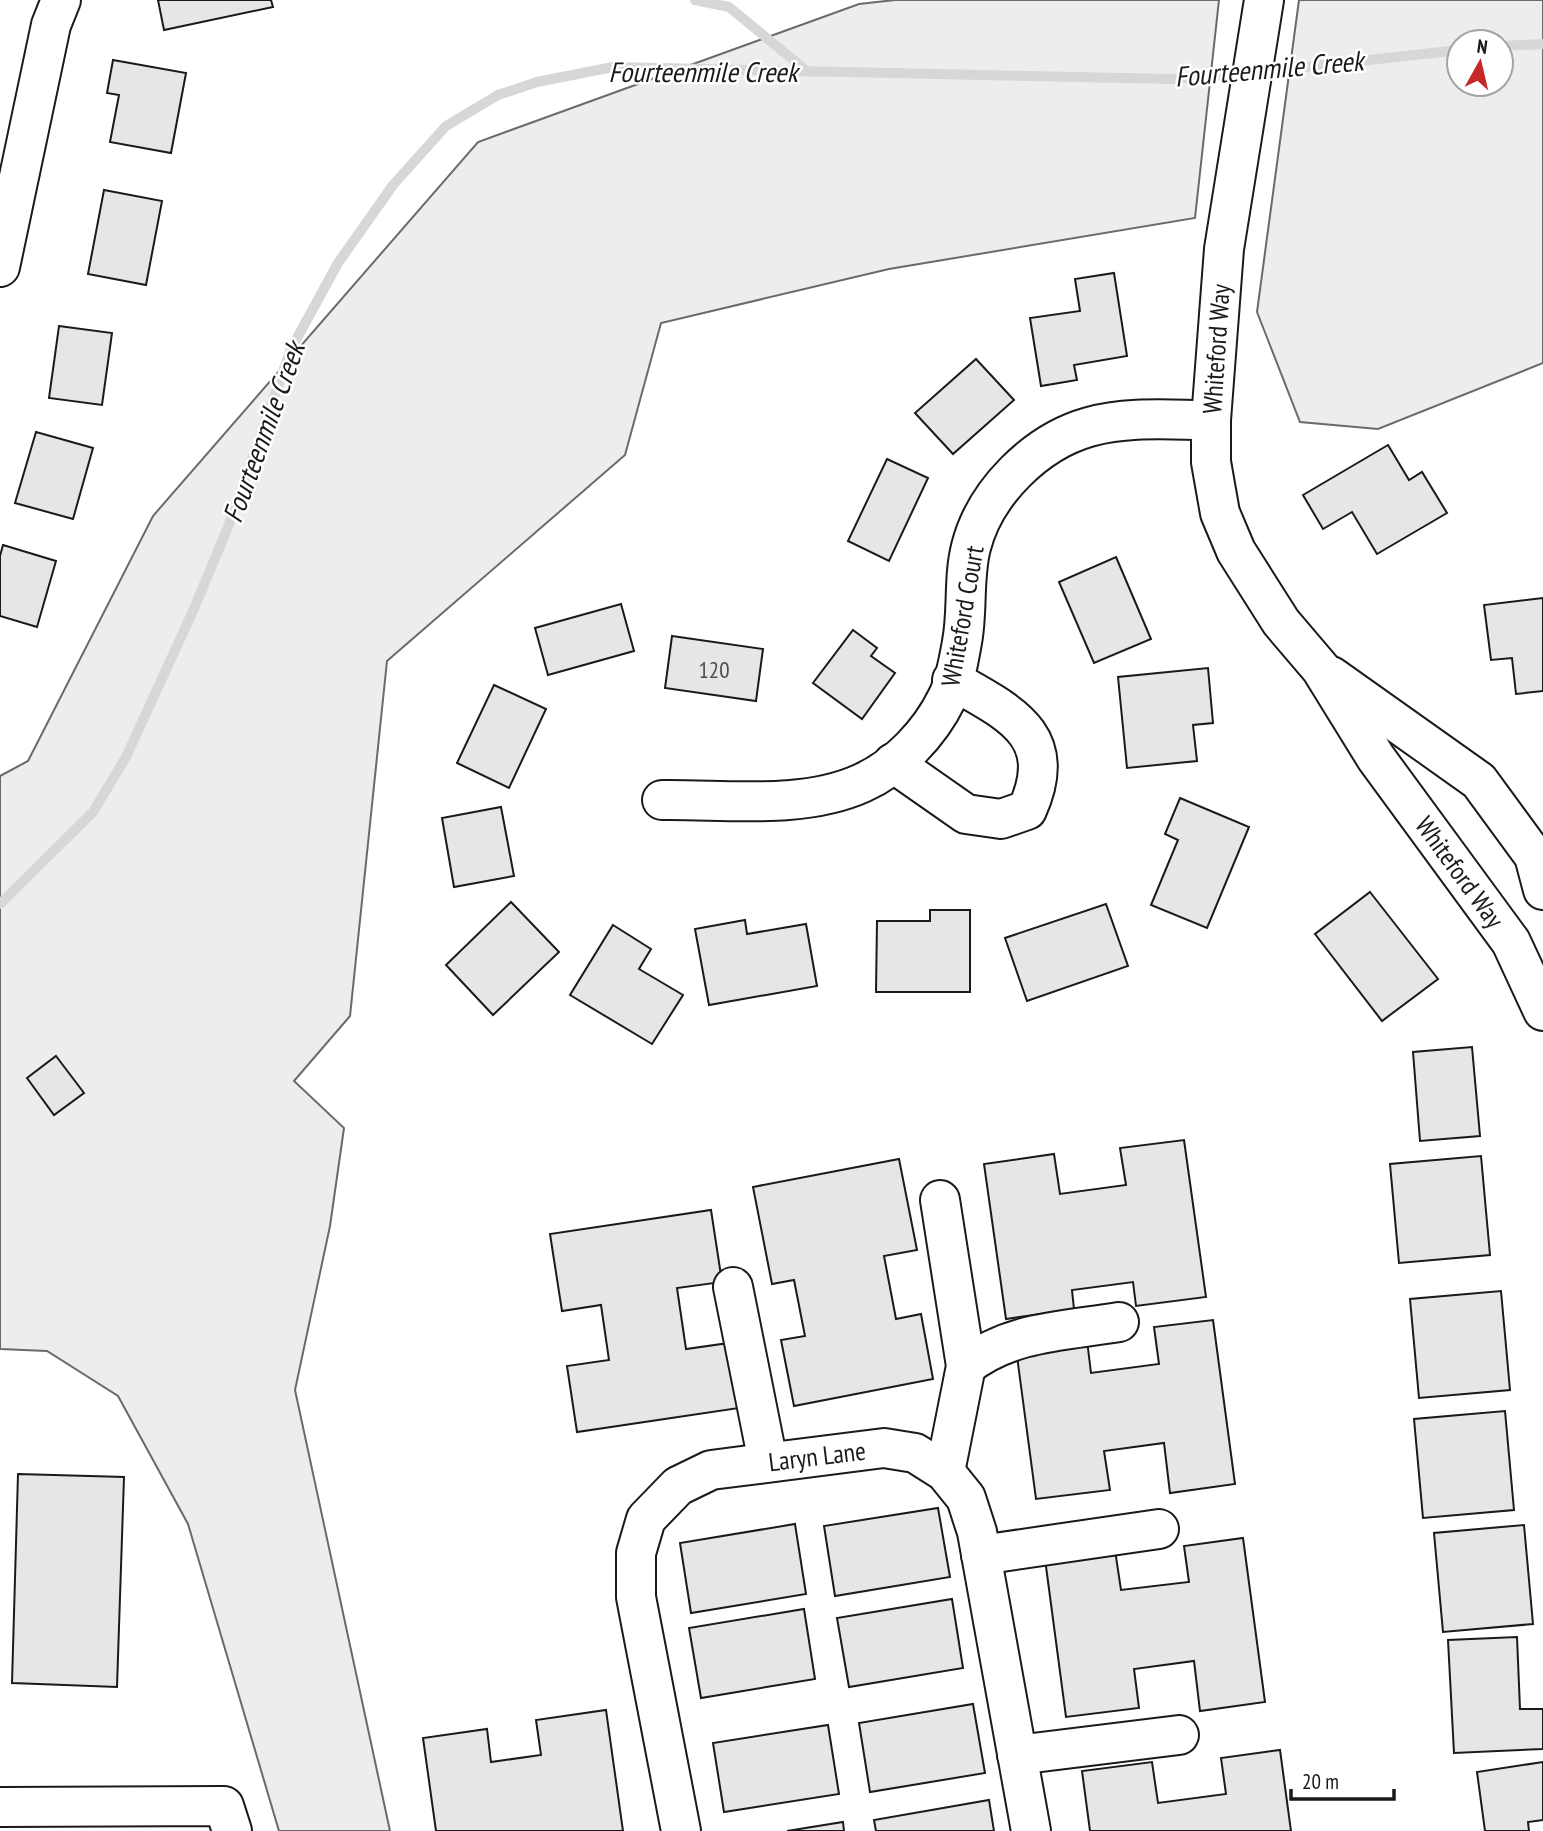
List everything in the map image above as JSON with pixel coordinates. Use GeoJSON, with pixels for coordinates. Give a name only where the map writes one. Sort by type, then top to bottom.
{"type":"FeatureCollection","features":[{"type":"Feature","properties":{"kind":"street"},"geometry":{"type":"LineString","coordinates":[[0,267],[5,216],[51,25],[61,0]]}},
{"type":"Feature","properties":{"kind":"street","name":"Whiteford Way"},"geometry":{"type":"LineString","coordinates":[[1264,0],[1224,249],[1211,420],[1211,462],[1220,513],[1236,551],[1280,622],[1321,669],[1376,758],[1511,943],[1543,1011]]}},
{"type":"Feature","properties":{"kind":"street","name":"Whiteford Court"},"geometry":{"type":"LineString","coordinates":[[663,800],[789,799],[829,795],[864,783],[911,751],[948,698],[962,641],[965,576],[971,545],[989,506],[1020,467],[1054,441],[1089,427],[1129,420],[1211,420]]}},
{"type":"Feature","properties":{"kind":"street","name":"Whiteford Way"},"geometry":{"type":"LineString","coordinates":[[1321,669],[1479,781],[1534,856],[1543,890]]}},
{"type":"Feature","properties":{"kind":"street"},"geometry":{"type":"LineString","coordinates":[[892,763],[966,814],[1001,819],[1027,810],[1038,786],[1039,758],[1026,730],[998,706],[952,680]]}},
{"type":"Feature","properties":{"kind":"street"},"geometry":{"type":"LineString","coordinates":[[940,1200],[966,1366],[945,1472]]}},
{"type":"Feature","properties":{"kind":"street"},"geometry":{"type":"LineString","coordinates":[[733,1287],[768,1462]]}},
{"type":"Feature","properties":{"kind":"street"},"geometry":{"type":"LineString","coordinates":[[966,1366],[986,1350],[1006,1341],[1119,1322]]}},
{"type":"Feature","properties":{"kind":"street","name":"Laryn Lane"},"geometry":{"type":"LineString","coordinates":[[681,1831],[636,1597],[636,1553],[646,1519],[677,1486],[711,1470],[884,1448],[915,1453],[945,1472],[966,1498],[981,1555],[1031,1831]]}},
{"type":"Feature","properties":{"kind":"street"},"geometry":{"type":"LineString","coordinates":[[981,1555],[1159,1529]]}},
{"type":"Feature","properties":{"kind":"street"},"geometry":{"type":"LineString","coordinates":[[1017,1755],[1179,1735]]}},
{"type":"Feature","properties":{"kind":"street"},"geometry":{"type":"LineString","coordinates":[[0,1807],[224,1806],[232,1831]]}},
{"type":"Feature","properties":{"kind":"shaded area"},"geometry":{"type":"Polygon","coordinates":[[[895,0],[1219,0],[1195,218],[889,269],[661,323],[625,455],[387,661],[350,1016],[294,1081],[344,1128],[330,1226],[295,1390],[390,1831],[279,1831],[188,1524],[118,1396],[47,1351],[0,1349],[0,776],[28,761],[153,516],[478,142],[859,4],[895,0]]]}},
{"type":"Feature","properties":{"kind":"shaded area"},"geometry":{"type":"Polygon","coordinates":[[[1299,0],[1543,0],[1543,363],[1378,429],[1300,422],[1257,312],[1299,0]]]}},
{"type":"Feature","properties":{"kind":"building"},"geometry":{"type":"Polygon","coordinates":[[[158,0],[271,0],[273,7],[164,30],[158,0]]]}},
{"type":"Feature","properties":{"kind":"building"},"geometry":{"type":"Polygon","coordinates":[[[113,60],[186,73],[171,153],[110,142],[119,95],[107,93],[113,60]]]}},
{"type":"Feature","properties":{"kind":"building"},"geometry":{"type":"Polygon","coordinates":[[[104,190],[162,201],[146,285],[88,274],[104,190]]]}},
{"type":"Feature","properties":{"kind":"building"},"geometry":{"type":"Polygon","coordinates":[[[1114,273],[1127,356],[1074,365],[1077,380],[1041,386],[1030,318],[1080,311],[1075,279],[1114,273]]]}},
{"type":"Feature","properties":{"kind":"building"},"geometry":{"type":"Polygon","coordinates":[[[59,326],[112,333],[102,405],[49,398],[59,326]]]}},
{"type":"Feature","properties":{"kind":"building"},"geometry":{"type":"Polygon","coordinates":[[[976,359],[1014,400],[953,454],[915,413],[976,359]]]}},
{"type":"Feature","properties":{"kind":"building"},"geometry":{"type":"Polygon","coordinates":[[[36,432],[93,448],[73,519],[15,503],[36,432]]]}},
{"type":"Feature","properties":{"kind":"building"},"geometry":{"type":"Polygon","coordinates":[[[1388,445],[1409,480],[1422,472],[1447,513],[1377,554],[1352,512],[1323,529],[1303,495],[1388,445]]]}},
{"type":"Feature","properties":{"kind":"building"},"geometry":{"type":"Polygon","coordinates":[[[887,459],[928,478],[889,561],[848,541],[887,459]]]}},
{"type":"Feature","properties":{"kind":"building"},"geometry":{"type":"Polygon","coordinates":[[[3,545],[56,561],[37,627],[0,616],[0,556],[3,545]]]}},
{"type":"Feature","properties":{"kind":"building"},"geometry":{"type":"Polygon","coordinates":[[[1116,557],[1151,639],[1094,663],[1059,582],[1116,557]]]}},
{"type":"Feature","properties":{"kind":"building"},"geometry":{"type":"Polygon","coordinates":[[[1543,598],[1543,691],[1516,694],[1512,658],[1491,660],[1484,605],[1543,598]]]}},
{"type":"Feature","properties":{"kind":"building"},"geometry":{"type":"Polygon","coordinates":[[[621,604],[634,651],[548,675],[535,628],[621,604]]]}},
{"type":"Feature","properties":{"kind":"building"},"geometry":{"type":"Polygon","coordinates":[[[853,630],[877,648],[871,656],[895,673],[862,719],[813,683],[853,630]]]}},
{"type":"Feature","properties":{"kind":"building"},"geometry":{"type":"Polygon","coordinates":[[[672,636],[763,649],[756,701],[665,688],[672,636]]]}},
{"type":"Feature","properties":{"kind":"building"},"geometry":{"type":"Polygon","coordinates":[[[1208,668],[1213,723],[1193,725],[1197,761],[1127,768],[1118,677],[1208,668]]]}},
{"type":"Feature","properties":{"kind":"building"},"geometry":{"type":"Polygon","coordinates":[[[494,685],[546,709],[509,788],[457,763],[494,685]]]}},
{"type":"Feature","properties":{"kind":"building"},"geometry":{"type":"Polygon","coordinates":[[[1180,798],[1249,827],[1207,928],[1151,905],[1178,840],[1165,834],[1180,798]]]}},
{"type":"Feature","properties":{"kind":"building"},"geometry":{"type":"Polygon","coordinates":[[[501,807],[514,876],[454,887],[442,818],[501,807]]]}},
{"type":"Feature","properties":{"kind":"building"},"geometry":{"type":"Polygon","coordinates":[[[1370,892],[1438,979],[1382,1021],[1315,934],[1370,892]]]}},
{"type":"Feature","properties":{"kind":"building"},"geometry":{"type":"Polygon","coordinates":[[[511,902],[559,952],[493,1015],[446,965],[511,902]]]}},
{"type":"Feature","properties":{"kind":"building"},"geometry":{"type":"Polygon","coordinates":[[[1106,904],[1128,966],[1027,1001],[1005,938],[1106,904]]]}},
{"type":"Feature","properties":{"kind":"building"},"geometry":{"type":"Polygon","coordinates":[[[930,910],[970,910],[970,992],[876,992],[877,921],[930,921],[930,910]]]}},
{"type":"Feature","properties":{"kind":"building"},"geometry":{"type":"Polygon","coordinates":[[[745,920],[747,934],[806,924],[817,986],[709,1005],[695,929],[745,920]]]}},
{"type":"Feature","properties":{"kind":"building"},"geometry":{"type":"Polygon","coordinates":[[[613,925],[651,949],[639,969],[683,995],[652,1044],[570,995],[613,925]]]}},
{"type":"Feature","properties":{"kind":"building"},"geometry":{"type":"Polygon","coordinates":[[[1472,1047],[1480,1136],[1420,1141],[1413,1052],[1472,1047]]]}},
{"type":"Feature","properties":{"kind":"building"},"geometry":{"type":"Polygon","coordinates":[[[56,1056],[84,1093],[54,1115],[27,1078],[56,1056]]]}},
{"type":"Feature","properties":{"kind":"building"},"geometry":{"type":"Polygon","coordinates":[[[1184,1140],[1206,1297],[1136,1306],[1133,1282],[1072,1290],[1074,1309],[1006,1319],[984,1164],[1054,1154],[1060,1194],[1126,1185],[1120,1148],[1184,1140]]]}},
{"type":"Feature","properties":{"kind":"building"},"geometry":{"type":"Polygon","coordinates":[[[1481,1156],[1490,1255],[1399,1263],[1390,1164],[1481,1156]]]}},
{"type":"Feature","properties":{"kind":"building"},"geometry":{"type":"Polygon","coordinates":[[[899,1159],[917,1250],[884,1256],[896,1319],[921,1314],[933,1379],[794,1406],[781,1340],[805,1336],[794,1280],[772,1284],[753,1187],[899,1159]]]}},
{"type":"Feature","properties":{"kind":"building"},"geometry":{"type":"Polygon","coordinates":[[[711,1210],[722,1282],[677,1288],[686,1349],[729,1343],[739,1408],[577,1432],[567,1366],[609,1360],[601,1305],[562,1311],[550,1234],[711,1210]]]}},
{"type":"Feature","properties":{"kind":"building"},"geometry":{"type":"Polygon","coordinates":[[[1501,1291],[1510,1390],[1419,1398],[1410,1299],[1501,1291]]]}},
{"type":"Feature","properties":{"kind":"building"},"geometry":{"type":"Polygon","coordinates":[[[1213,1320],[1235,1484],[1170,1493],[1164,1443],[1104,1451],[1110,1490],[1036,1499],[1015,1341],[1086,1332],[1091,1373],[1159,1364],[1154,1327],[1213,1320]]]}},
{"type":"Feature","properties":{"kind":"building"},"geometry":{"type":"Polygon","coordinates":[[[1505,1411],[1514,1510],[1423,1518],[1414,1419],[1505,1411]]]}},
{"type":"Feature","properties":{"kind":"building"},"geometry":{"type":"Polygon","coordinates":[[[18,1474],[124,1477],[117,1687],[12,1683],[18,1474]]]}},
{"type":"Feature","properties":{"kind":"building"},"geometry":{"type":"Polygon","coordinates":[[[938,1508],[950,1577],[835,1596],[824,1526],[938,1508]]]}},
{"type":"Feature","properties":{"kind":"building"},"geometry":{"type":"Polygon","coordinates":[[[795,1524],[806,1594],[691,1613],[680,1543],[795,1524]]]}},
{"type":"Feature","properties":{"kind":"building"},"geometry":{"type":"Polygon","coordinates":[[[1524,1525],[1533,1624],[1443,1632],[1434,1533],[1524,1525]]]}},
{"type":"Feature","properties":{"kind":"building"},"geometry":{"type":"Polygon","coordinates":[[[1243,1538],[1265,1702],[1200,1711],[1194,1661],[1134,1669],[1139,1708],[1066,1717],[1045,1559],[1115,1550],[1121,1590],[1189,1582],[1184,1546],[1243,1538]]]}},
{"type":"Feature","properties":{"kind":"building"},"geometry":{"type":"Polygon","coordinates":[[[952,1599],[963,1668],[849,1687],[837,1618],[952,1599]]]}},
{"type":"Feature","properties":{"kind":"building"},"geometry":{"type":"Polygon","coordinates":[[[804,1609],[815,1679],[701,1698],[689,1628],[804,1609]]]}},
{"type":"Feature","properties":{"kind":"building"},"geometry":{"type":"Polygon","coordinates":[[[1517,1637],[1520,1709],[1543,1709],[1543,1749],[1454,1753],[1448,1640],[1517,1637]]]}},
{"type":"Feature","properties":{"kind":"building"},"geometry":{"type":"Polygon","coordinates":[[[973,1704],[985,1773],[870,1792],[859,1723],[973,1704]]]}},
{"type":"Feature","properties":{"kind":"building"},"geometry":{"type":"Polygon","coordinates":[[[606,1710],[623,1831],[436,1831],[423,1738],[487,1729],[491,1762],[541,1755],[536,1720],[606,1710]]]}},
{"type":"Feature","properties":{"kind":"building"},"geometry":{"type":"Polygon","coordinates":[[[828,1725],[839,1794],[724,1812],[713,1743],[828,1725]]]}},
{"type":"Feature","properties":{"kind":"building"},"geometry":{"type":"Polygon","coordinates":[[[1280,1750],[1291,1831],[1090,1831],[1082,1771],[1152,1762],[1158,1803],[1226,1794],[1221,1758],[1280,1750]]]}},
{"type":"Feature","properties":{"kind":"building"},"geometry":{"type":"Polygon","coordinates":[[[1543,1762],[1543,1820],[1528,1822],[1529,1831],[1485,1831],[1477,1772],[1543,1762]]]}},
{"type":"Feature","properties":{"kind":"building"},"geometry":{"type":"Polygon","coordinates":[[[989,1800],[994,1831],[876,1831],[874,1820],[989,1800]]]}},
{"type":"Feature","properties":{"kind":"building"},"geometry":{"type":"Polygon","coordinates":[[[843,1822],[844,1831],[787,1831],[843,1822]]]}},
{"type":"Feature","properties":{"kind":"waterway"},"geometry":{"type":"LineString","coordinates":[[695,0],[729,7],[808,72]]}},
{"type":"Feature","properties":{"kind":"waterway","name":"Fourteenmile Creek"},"geometry":{"type":"LineString","coordinates":[[1515,45],[1543,44]]}},
{"type":"Feature","properties":{"kind":"waterway","name":"Fourteenmile Creek"},"geometry":{"type":"LineString","coordinates":[[1260,72],[1445,52]]}},
{"type":"Feature","properties":{"kind":"waterway","name":"Fourteenmile Creek"},"geometry":{"type":"LineString","coordinates":[[0,904],[93,812],[126,757],[228,527],[291,349],[338,263],[393,185],[446,126],[498,95],[537,82],[613,67],[1173,79],[1244,73]]}}]}
